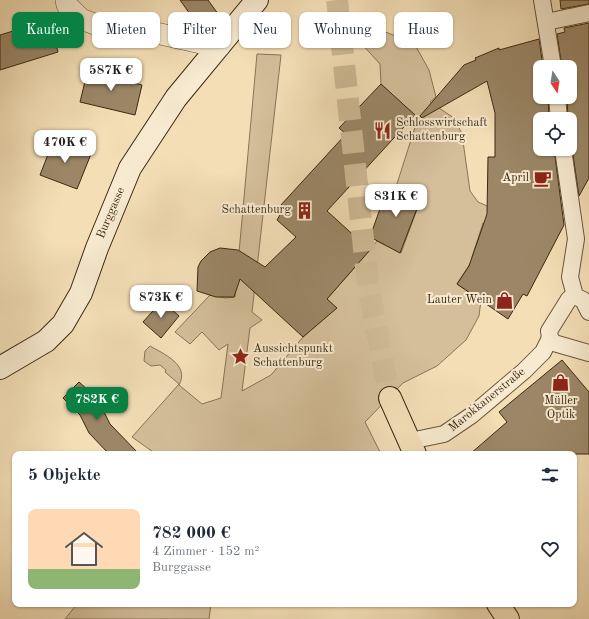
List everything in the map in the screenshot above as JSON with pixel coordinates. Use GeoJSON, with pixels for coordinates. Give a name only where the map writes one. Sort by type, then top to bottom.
{"type":"FeatureCollection","features":[{"type":"Feature","properties":{"kind":"main road","name":"Burggasse"},"geometry":{"type":"LineString","coordinates":[[231,32],[257,0]]}},
{"type":"Feature","properties":{"kind":"main road","name":"Burggasse"},"geometry":{"type":"LineString","coordinates":[[0,368],[46,341],[63,324],[81,293],[97,248],[130,168],[176,98],[218,48]]}},
{"type":"Feature","properties":{"kind":"main road"},"geometry":{"type":"LineString","coordinates":[[390,398],[412,448]]}},
{"type":"Feature","properties":{"kind":"main road"},"geometry":{"type":"LineString","coordinates":[[500,607],[508,619]]}},
{"type":"Feature","properties":{"kind":"street"},"geometry":{"type":"LineString","coordinates":[[66,0],[67,5],[81,19],[100,26],[120,25],[168,36]]}},
{"type":"Feature","properties":{"kind":"street"},"geometry":{"type":"LineString","coordinates":[[542,0],[552,60]]}},
{"type":"Feature","properties":{"kind":"street"},"geometry":{"type":"LineString","coordinates":[[546,22],[589,13]]}},
{"type":"Feature","properties":{"kind":"street"},"geometry":{"type":"LineString","coordinates":[[564,156],[568,196],[576,239],[570,278],[575,296],[583,300],[589,312]]}},
{"type":"Feature","properties":{"kind":"street","name":"Marokkanerstraße"},"geometry":{"type":"LineString","coordinates":[[412,448],[444,434],[472,415],[524,370],[543,352],[550,338],[549,331],[568,299],[575,296]]}},
{"type":"Feature","properties":{"kind":"street"},"geometry":{"type":"LineString","coordinates":[[550,338],[554,343],[589,353]]}},
{"type":"Feature","properties":{"kind":"shaded area"},"geometry":{"type":"Polygon","coordinates":[[[386,32],[394,35],[394,48],[417,48],[429,70],[436,97],[430,102],[454,118],[462,134],[470,191],[478,202],[492,208],[487,224],[483,223],[472,257],[473,259],[457,284],[481,300],[479,316],[466,340],[437,366],[403,383],[365,422],[380,451],[152,451],[132,437],[179,384],[165,372],[166,370],[160,365],[151,366],[144,361],[145,351],[150,346],[174,361],[181,372],[179,385],[202,404],[221,398],[228,344],[219,350],[202,332],[190,344],[175,332],[210,295],[225,298],[235,297],[257,54],[281,55],[252,312],[262,320],[250,328],[242,391],[271,375],[303,337],[336,308],[327,299],[377,241],[401,253],[423,193],[395,190],[418,118],[381,84],[380,64],[365,48],[386,48],[386,32]]]}},
{"type":"Feature","properties":{"kind":"shaded area"},"geometry":{"type":"Polygon","coordinates":[[[75,607],[211,607],[209,619],[65,619],[75,607]]]}},
{"type":"Feature","properties":{"kind":"building"},"geometry":{"type":"Polygon","coordinates":[[[180,0],[208,0],[217,12],[189,12],[180,0]]]}},
{"type":"Feature","properties":{"kind":"building"},"geometry":{"type":"Polygon","coordinates":[[[560,0],[589,0],[589,4],[561,9],[560,0]]]}},
{"type":"Feature","properties":{"kind":"building"},"geometry":{"type":"Polygon","coordinates":[[[589,23],[589,178],[579,196],[573,156],[577,156],[577,112],[568,112],[567,104],[577,104],[577,60],[561,60],[557,34],[565,32],[564,28],[589,23]]]}},
{"type":"Feature","properties":{"kind":"building"},"geometry":{"type":"Polygon","coordinates":[[[12,31],[12,48],[57,48],[58,52],[0,70],[0,35],[12,31]]]}},
{"type":"Feature","properties":{"kind":"building"},"geometry":{"type":"Polygon","coordinates":[[[539,39],[542,60],[533,60],[533,104],[548,104],[549,112],[533,112],[533,156],[555,156],[564,225],[527,296],[523,294],[508,319],[457,284],[469,266],[487,214],[488,157],[495,157],[495,113],[487,81],[422,118],[420,116],[464,65],[476,60],[475,58],[499,48],[499,50],[539,39]]]}},
{"type":"Feature","properties":{"kind":"building"},"geometry":{"type":"Polygon","coordinates":[[[88,69],[122,77],[121,80],[142,85],[135,115],[80,102],[88,69]]]}},
{"type":"Feature","properties":{"kind":"building","name":"Schattenburg"},"geometry":{"type":"Polygon","coordinates":[[[381,84],[415,115],[327,211],[370,250],[327,299],[337,308],[303,337],[240,279],[234,297],[216,297],[197,291],[198,267],[201,261],[210,252],[220,248],[238,250],[265,267],[296,237],[277,220],[284,208],[280,206],[346,134],[339,128],[381,84]]]}},
{"type":"Feature","properties":{"kind":"building"},"geometry":{"type":"Polygon","coordinates":[[[54,139],[91,154],[77,189],[40,175],[54,139]]]}},
{"type":"Feature","properties":{"kind":"building"},"geometry":{"type":"Polygon","coordinates":[[[387,189],[423,193],[400,253],[370,237],[387,189]]]}},
{"type":"Feature","properties":{"kind":"building"},"geometry":{"type":"Polygon","coordinates":[[[162,301],[179,316],[161,338],[143,322],[162,301]]]}},
{"type":"Feature","properties":{"kind":"building"},"geometry":{"type":"Polygon","coordinates":[[[562,360],[589,392],[589,454],[577,454],[577,451],[473,451],[507,422],[499,412],[562,360]]]}},
{"type":"Feature","properties":{"kind":"building"},"geometry":{"type":"Polygon","coordinates":[[[79,382],[97,398],[110,424],[136,451],[106,451],[89,433],[80,415],[63,398],[79,382]]]}},
{"type":"Feature","properties":{"kind":"tunnel"},"geometry":{"type":"LineString","coordinates":[[337,0],[368,285],[390,398]]}},
{"type":"Feature","properties":{"kind":"place","name":"Schlosswirtschaft Schattenburg"},"geometry":{"type":"Point","coordinates":[383,130]}},
{"type":"Feature","properties":{"kind":"place","name":"April"},"geometry":{"type":"Point","coordinates":[542,178]}},
{"type":"Feature","properties":{"kind":"place","name":"Schattenburg"},"geometry":{"type":"Point","coordinates":[304,210]}},
{"type":"Feature","properties":{"kind":"place","name":"Lauter Wein"},"geometry":{"type":"Point","coordinates":[505,300]}},
{"type":"Feature","properties":{"kind":"place","name":"Aussichtspunkt Schattenburg"},"geometry":{"type":"Point","coordinates":[240,356]}},
{"type":"Feature","properties":{"kind":"place","name":"Müller Optik"},"geometry":{"type":"Point","coordinates":[561,382]}}]}
